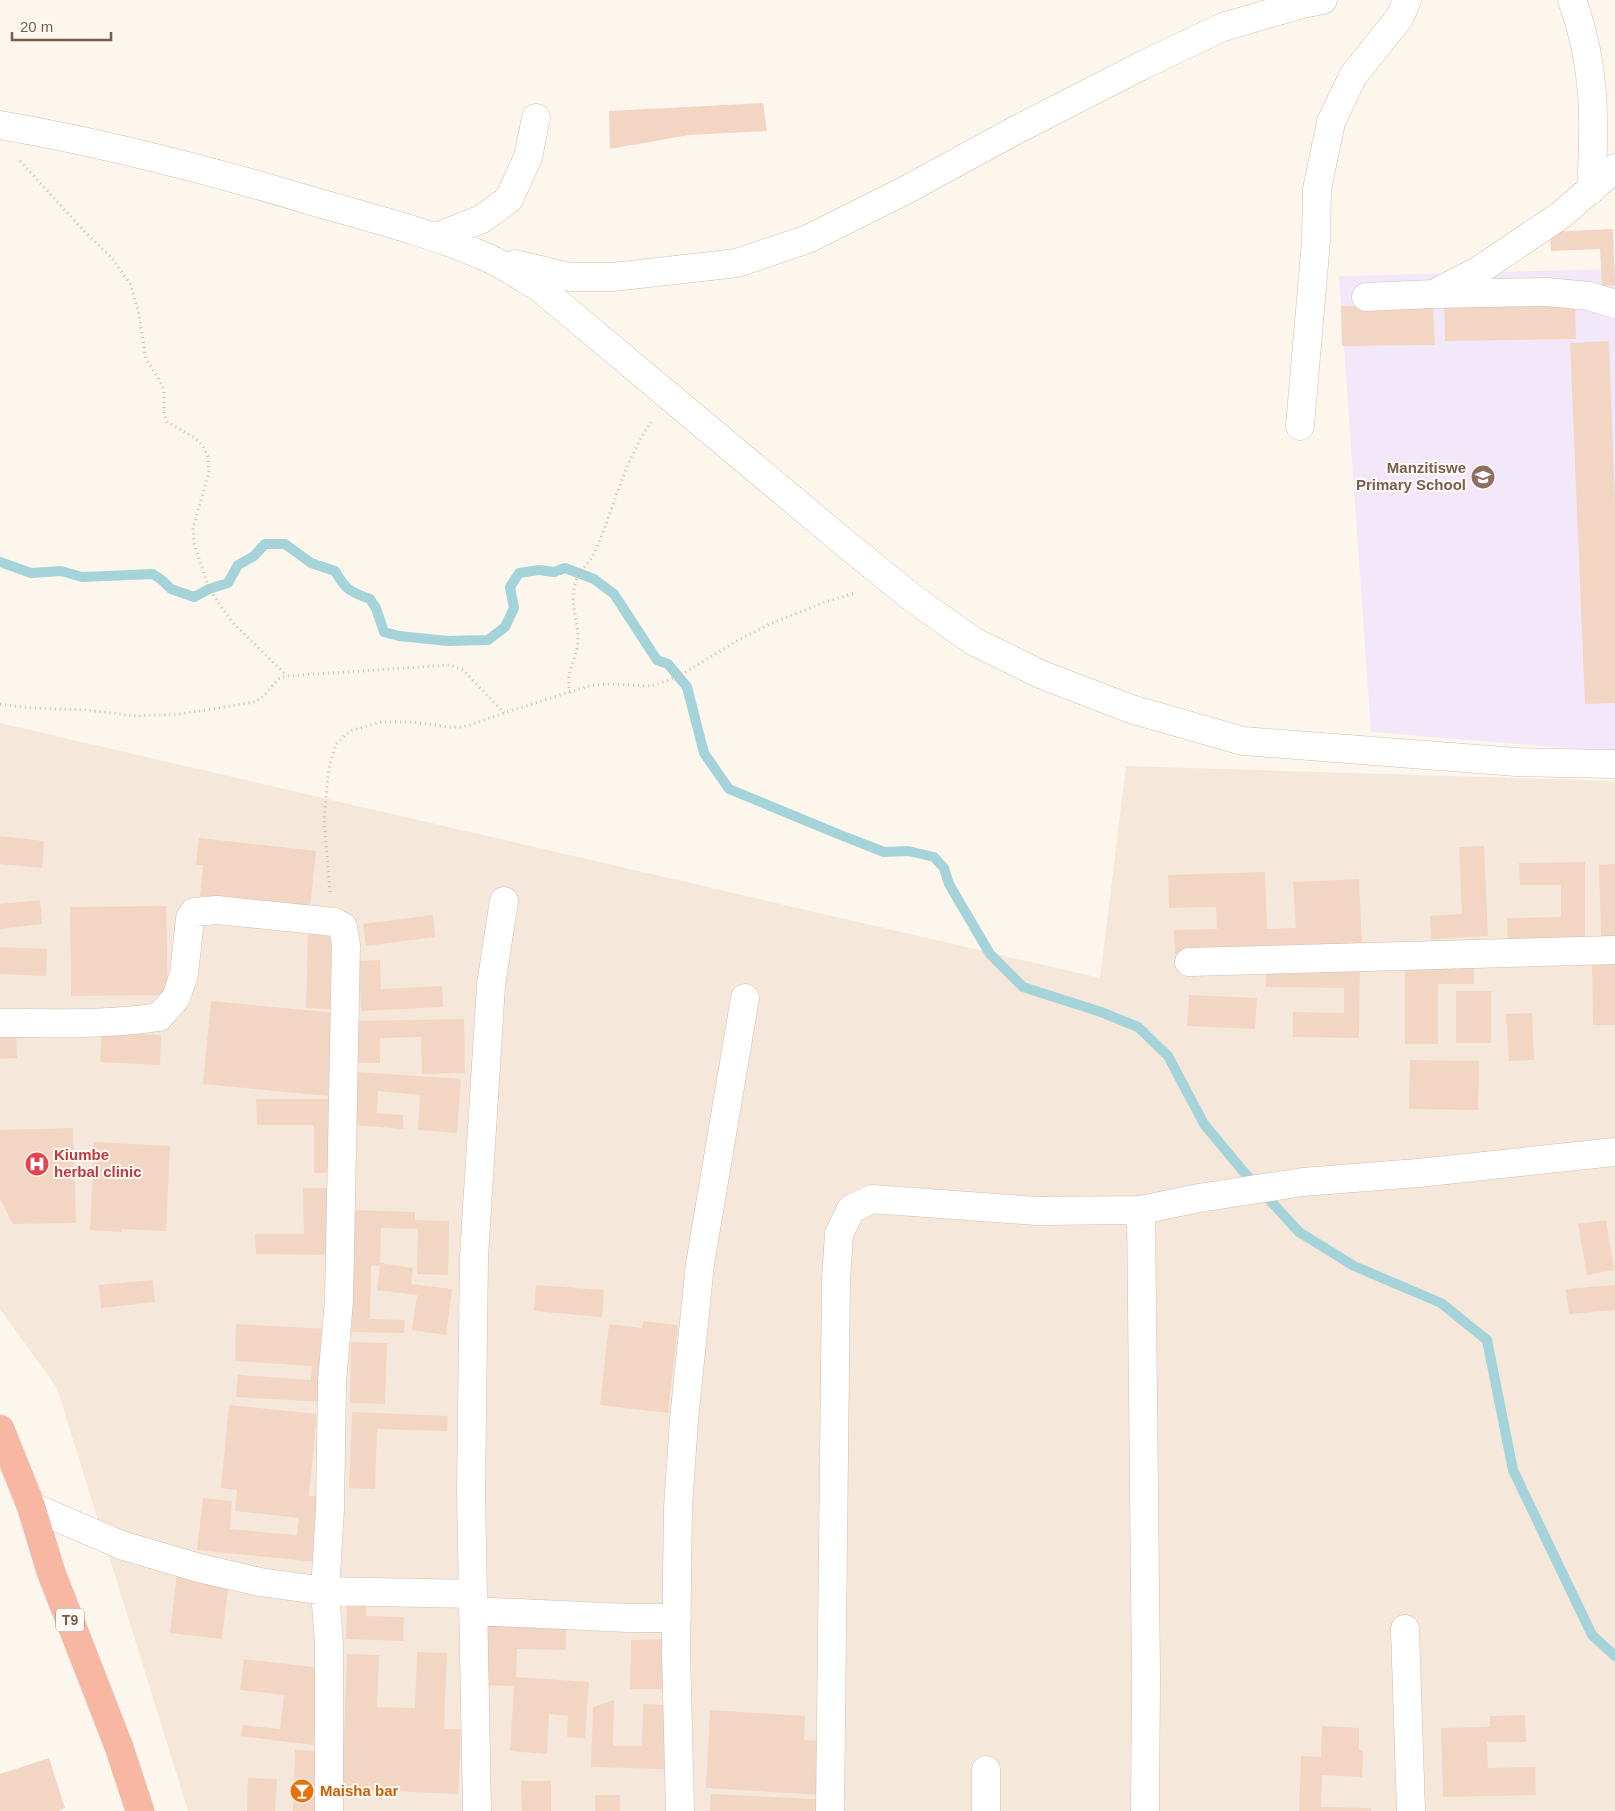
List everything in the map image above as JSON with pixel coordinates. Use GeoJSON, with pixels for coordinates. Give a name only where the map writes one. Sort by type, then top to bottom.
{"type":"FeatureCollection","features":[{"type":"Feature","properties":{"kind":"highway","name":"T9"},"geometry":{"type":"LineString","coordinates":[[2,1439],[31,1506],[51,1572],[119,1748],[140,1811]]}},
{"type":"Feature","properties":{"kind":"street"},"geometry":{"type":"LineString","coordinates":[[0,125],[44,132],[242,180],[436,237],[490,258],[570,277],[613,277],[737,263],[808,238],[904,191],[1016,130],[1120,77],[1223,27],[1302,4],[1323,0]]}},
{"type":"Feature","properties":{"kind":"street"},"geometry":{"type":"LineString","coordinates":[[1300,426],[1316,241],[1317,189],[1331,122],[1352,76],[1400,17],[1407,0]]}},
{"type":"Feature","properties":{"kind":"street"},"geometry":{"type":"LineString","coordinates":[[1572,0],[1585,44],[1592,86],[1594,127],[1591,190]]}},
{"type":"Feature","properties":{"kind":"street"},"geometry":{"type":"LineString","coordinates":[[436,237],[482,220],[509,199],[528,157],[536,118]]}},
{"type":"Feature","properties":{"kind":"street"},"geometry":{"type":"LineString","coordinates":[[1433,294],[1478,271],[1561,215],[1615,168]]}},
{"type":"Feature","properties":{"kind":"street"},"geometry":{"type":"LineString","coordinates":[[490,258],[540,288],[914,599],[973,641],[1040,674],[1131,709],[1243,741],[1516,762],[1615,764]]}},
{"type":"Feature","properties":{"kind":"street"},"geometry":{"type":"LineString","coordinates":[[1366,297],[1546,292],[1589,296],[1615,304]]}},
{"type":"Feature","properties":{"kind":"street"},"geometry":{"type":"LineString","coordinates":[[477,1811],[471,1492],[474,1256],[491,985],[504,901]]}},
{"type":"Feature","properties":{"kind":"street"},"geometry":{"type":"LineString","coordinates":[[0,1022],[98,1022],[159,1018],[176,998],[184,974],[190,918],[194,912],[217,910],[334,922],[343,928],[346,945],[339,1300],[332,1382],[329,1456],[330,1509],[325,1591],[329,1644],[329,1811]]}},
{"type":"Feature","properties":{"kind":"street"},"geometry":{"type":"LineString","coordinates":[[1189,962],[1615,950]]}},
{"type":"Feature","properties":{"kind":"street"},"geometry":{"type":"LineString","coordinates":[[680,1811],[676,1652],[678,1508],[685,1410],[700,1264],[745,998]]}},
{"type":"Feature","properties":{"kind":"street"},"geometry":{"type":"LineString","coordinates":[[830,1811],[836,1280],[839,1234],[851,1209],[872,1199],[1037,1211],[1141,1210],[1199,1198],[1303,1182],[1418,1173],[1615,1152]]}},
{"type":"Feature","properties":{"kind":"street"},"geometry":{"type":"LineString","coordinates":[[1141,1210],[1146,1676],[1145,1811]]}},
{"type":"Feature","properties":{"kind":"street"},"geometry":{"type":"LineString","coordinates":[[31,1506],[121,1545],[157,1557],[260,1582],[325,1591],[472,1602],[619,1618],[677,1618]]}},
{"type":"Feature","properties":{"kind":"street"},"geometry":{"type":"LineString","coordinates":[[1405,1629],[1411,1811]]}},
{"type":"Feature","properties":{"kind":"street"},"geometry":{"type":"LineString","coordinates":[[986,1770],[986,1811]]}},
{"type":"Feature","properties":{"kind":"path"},"geometry":{"type":"LineString","coordinates":[[19,160],[86,233],[112,258],[130,284],[138,310],[146,359],[164,391],[164,413],[167,422],[195,438],[204,446],[208,457],[209,473],[193,527],[194,543],[209,588],[233,623],[287,676]]}},
{"type":"Feature","properties":{"kind":"path"},"geometry":{"type":"LineString","coordinates":[[570,693],[569,673],[578,642],[578,627],[573,597],[574,584],[579,574],[594,555],[638,440],[655,417],[677,403]]}},
{"type":"Feature","properties":{"kind":"path"},"geometry":{"type":"LineString","coordinates":[[334,922],[328,882],[324,820],[330,763],[336,744],[350,730],[380,722],[412,722],[460,727],[588,686],[607,684],[652,686],[669,680],[742,638],[779,620],[825,602],[891,581]]}},
{"type":"Feature","properties":{"kind":"path"},"geometry":{"type":"LineString","coordinates":[[0,704],[137,716],[180,714],[255,702],[265,695],[278,679],[287,676],[450,665],[463,670],[504,713]]}},
{"type":"Feature","properties":{"kind":"shaded area"},"geometry":{"type":"Polygon","coordinates":[[[1615,269],[1615,752],[1371,732],[1339,276],[1615,269]]]}},
{"type":"Feature","properties":{"kind":"shaded area"},"geometry":{"type":"Polygon","coordinates":[[[0,723],[1100,978],[1126,766],[1615,781],[1615,1811],[188,1811],[57,1388],[0,1309],[0,723]]]}},
{"type":"Feature","properties":{"kind":"building"},"geometry":{"type":"Polygon","coordinates":[[[763,103],[767,131],[689,135],[610,149],[609,111],[763,103]]]}},
{"type":"Feature","properties":{"kind":"building"},"geometry":{"type":"Polygon","coordinates":[[[1613,229],[1615,285],[1602,286],[1600,249],[1551,251],[1550,232],[1613,229]]]}},
{"type":"Feature","properties":{"kind":"building"},"geometry":{"type":"Polygon","coordinates":[[[1575,299],[1576,339],[1445,341],[1444,301],[1575,299]]]}},
{"type":"Feature","properties":{"kind":"building"},"geometry":{"type":"Polygon","coordinates":[[[1433,305],[1435,345],[1342,346],[1341,306],[1433,305]]]}},
{"type":"Feature","properties":{"kind":"building"},"geometry":{"type":"Polygon","coordinates":[[[1609,341],[1615,501],[1615,703],[1585,704],[1570,343],[1609,341]]]}},
{"type":"Feature","properties":{"kind":"building"},"geometry":{"type":"Polygon","coordinates":[[[0,836],[44,841],[42,868],[0,864],[0,836]]]}},
{"type":"Feature","properties":{"kind":"building"},"geometry":{"type":"Polygon","coordinates":[[[199,838],[316,851],[310,908],[200,896],[203,865],[196,865],[199,838]]]}},
{"type":"Feature","properties":{"kind":"building"},"geometry":{"type":"Polygon","coordinates":[[[1484,846],[1488,936],[1431,939],[1430,916],[1462,914],[1459,847],[1484,846]]]}},
{"type":"Feature","properties":{"kind":"building"},"geometry":{"type":"Polygon","coordinates":[[[1585,862],[1585,944],[1508,945],[1507,918],[1561,917],[1561,885],[1520,885],[1519,863],[1585,862]]]}},
{"type":"Feature","properties":{"kind":"building"},"geometry":{"type":"Polygon","coordinates":[[[1615,864],[1615,936],[1601,936],[1599,865],[1615,864]]]}},
{"type":"Feature","properties":{"kind":"building"},"geometry":{"type":"Polygon","coordinates":[[[1265,872],[1267,929],[1296,928],[1293,882],[1359,879],[1362,948],[1175,955],[1174,930],[1217,929],[1216,907],[1169,908],[1168,875],[1265,872]]]}},
{"type":"Feature","properties":{"kind":"building"},"geometry":{"type":"Polygon","coordinates":[[[40,900],[42,924],[0,929],[0,904],[40,900]]]}},
{"type":"Feature","properties":{"kind":"building"},"geometry":{"type":"Polygon","coordinates":[[[166,906],[168,995],[71,996],[70,907],[166,906]]]}},
{"type":"Feature","properties":{"kind":"building"},"geometry":{"type":"Polygon","coordinates":[[[433,915],[435,937],[366,946],[363,924],[433,915]]]}},
{"type":"Feature","properties":{"kind":"building"},"geometry":{"type":"Polygon","coordinates":[[[308,931],[332,932],[330,1009],[306,1008],[308,931]]]}},
{"type":"Feature","properties":{"kind":"building"},"geometry":{"type":"Polygon","coordinates":[[[0,947],[47,949],[46,976],[0,974],[0,947]]]}},
{"type":"Feature","properties":{"kind":"building"},"geometry":{"type":"Polygon","coordinates":[[[380,960],[381,989],[442,986],[443,1007],[361,1011],[359,961],[380,960]]]}},
{"type":"Feature","properties":{"kind":"building"},"geometry":{"type":"Polygon","coordinates":[[[1592,965],[1615,965],[1615,1025],[1593,1025],[1592,965]]]}},
{"type":"Feature","properties":{"kind":"building"},"geometry":{"type":"Polygon","coordinates":[[[1266,966],[1360,968],[1359,1038],[1293,1037],[1293,1012],[1344,1013],[1344,988],[1266,987],[1266,966]]]}},
{"type":"Feature","properties":{"kind":"building"},"geometry":{"type":"Polygon","coordinates":[[[1405,968],[1474,968],[1474,984],[1438,984],[1438,1044],[1405,1044],[1405,968]]]}},
{"type":"Feature","properties":{"kind":"building"},"geometry":{"type":"Polygon","coordinates":[[[1456,991],[1491,991],[1491,1043],[1456,1043],[1456,991]]]}},
{"type":"Feature","properties":{"kind":"building"},"geometry":{"type":"Polygon","coordinates":[[[1189,995],[1257,998],[1255,1029],[1187,1026],[1189,995]]]}},
{"type":"Feature","properties":{"kind":"building"},"geometry":{"type":"Polygon","coordinates":[[[211,1001],[336,1013],[328,1096],[203,1084],[211,1001]]]}},
{"type":"Feature","properties":{"kind":"building"},"geometry":{"type":"Polygon","coordinates":[[[1532,1013],[1534,1060],[1509,1061],[1506,1014],[1532,1013]]]}},
{"type":"Feature","properties":{"kind":"building"},"geometry":{"type":"Polygon","coordinates":[[[464,1019],[465,1073],[422,1074],[421,1037],[380,1038],[380,1063],[356,1063],[355,1021],[464,1019]]]}},
{"type":"Feature","properties":{"kind":"building"},"geometry":{"type":"Polygon","coordinates":[[[102,1032],[161,1035],[160,1065],[100,1062],[102,1032]]]}},
{"type":"Feature","properties":{"kind":"building"},"geometry":{"type":"Polygon","coordinates":[[[0,1034],[16,1034],[17,1058],[0,1059],[0,1034]]]}},
{"type":"Feature","properties":{"kind":"building"},"geometry":{"type":"Polygon","coordinates":[[[1410,1060],[1479,1061],[1478,1110],[1409,1109],[1410,1060]]]}},
{"type":"Feature","properties":{"kind":"building"},"geometry":{"type":"Polygon","coordinates":[[[358,1072],[461,1079],[457,1133],[418,1130],[420,1095],[378,1091],[377,1113],[403,1115],[403,1129],[354,1125],[358,1072]]]}},
{"type":"Feature","properties":{"kind":"building"},"geometry":{"type":"Polygon","coordinates":[[[256,1099],[334,1099],[335,1173],[314,1173],[314,1125],[257,1125],[256,1099]]]}},
{"type":"Feature","properties":{"kind":"building","name":"Kiumbe herbal clinic"},"geometry":{"type":"Polygon","coordinates":[[[73,1128],[76,1223],[13,1224],[0,1199],[0,1130],[73,1128]]]}},
{"type":"Feature","properties":{"kind":"building"},"geometry":{"type":"Polygon","coordinates":[[[94,1142],[170,1146],[166,1231],[122,1229],[122,1232],[90,1230],[94,1142]]]}},
{"type":"Feature","properties":{"kind":"building"},"geometry":{"type":"Polygon","coordinates":[[[303,1188],[327,1188],[327,1255],[256,1254],[255,1234],[304,1234],[303,1188]]]}},
{"type":"Feature","properties":{"kind":"building"},"geometry":{"type":"Polygon","coordinates":[[[352,1210],[415,1212],[415,1220],[449,1221],[448,1275],[417,1274],[418,1229],[381,1228],[380,1263],[413,1268],[411,1284],[452,1289],[446,1335],[412,1330],[417,1295],[377,1290],[380,1266],[371,1266],[370,1319],[405,1320],[404,1333],[350,1332],[352,1210]]]}},
{"type":"Feature","properties":{"kind":"building"},"geometry":{"type":"Polygon","coordinates":[[[1606,1220],[1614,1270],[1587,1275],[1578,1224],[1606,1220]]]}},
{"type":"Feature","properties":{"kind":"building"},"geometry":{"type":"Polygon","coordinates":[[[153,1280],[155,1302],[101,1308],[99,1285],[153,1280]]]}},
{"type":"Feature","properties":{"kind":"building"},"geometry":{"type":"Polygon","coordinates":[[[536,1285],[604,1290],[602,1317],[534,1311],[536,1285]]]}},
{"type":"Feature","properties":{"kind":"building"},"geometry":{"type":"Polygon","coordinates":[[[1615,1285],[1615,1310],[1569,1314],[1566,1289],[1615,1285]]]}},
{"type":"Feature","properties":{"kind":"building"},"geometry":{"type":"Polygon","coordinates":[[[643,1321],[678,1325],[668,1413],[600,1405],[609,1324],[642,1328],[643,1321]]]}},
{"type":"Feature","properties":{"kind":"building"},"geometry":{"type":"Polygon","coordinates":[[[236,1324],[328,1329],[324,1402],[236,1397],[238,1375],[311,1380],[312,1366],[235,1361],[236,1324]]]}},
{"type":"Feature","properties":{"kind":"building"},"geometry":{"type":"Polygon","coordinates":[[[351,1342],[387,1343],[385,1404],[350,1403],[351,1342]]]}},
{"type":"Feature","properties":{"kind":"building"},"geometry":{"type":"Polygon","coordinates":[[[229,1405],[317,1414],[309,1496],[323,1497],[317,1562],[197,1550],[203,1498],[232,1501],[230,1529],[297,1535],[299,1518],[235,1511],[237,1490],[221,1488],[229,1405]]]}},
{"type":"Feature","properties":{"kind":"building"},"geometry":{"type":"Polygon","coordinates":[[[352,1412],[448,1416],[447,1431],[377,1429],[375,1489],[349,1488],[352,1412]]]}},
{"type":"Feature","properties":{"kind":"building"},"geometry":{"type":"Polygon","coordinates":[[[177,1574],[229,1580],[222,1639],[170,1633],[177,1574]]]}},
{"type":"Feature","properties":{"kind":"building"},"geometry":{"type":"Polygon","coordinates":[[[347,1600],[366,1601],[366,1616],[404,1617],[403,1641],[346,1639],[347,1600]]]}},
{"type":"Feature","properties":{"kind":"building"},"geometry":{"type":"Polygon","coordinates":[[[480,1621],[566,1623],[566,1650],[517,1649],[516,1677],[589,1682],[585,1738],[567,1737],[568,1716],[549,1714],[547,1754],[510,1751],[514,1686],[479,1685],[480,1621]]]}},
{"type":"Feature","properties":{"kind":"building"},"geometry":{"type":"Polygon","coordinates":[[[666,1639],[665,1689],[630,1689],[631,1640],[666,1639]]]}},
{"type":"Feature","properties":{"kind":"building"},"geometry":{"type":"Polygon","coordinates":[[[417,1652],[447,1653],[444,1729],[461,1729],[458,1794],[342,1789],[347,1654],[379,1655],[377,1707],[415,1708],[417,1652]]]}},
{"type":"Feature","properties":{"kind":"building"},"geometry":{"type":"Polygon","coordinates":[[[244,1659],[322,1668],[313,1745],[241,1736],[243,1725],[280,1729],[284,1695],[240,1690],[244,1659]]]}},
{"type":"Feature","properties":{"kind":"building"},"geometry":{"type":"Polygon","coordinates":[[[614,1700],[613,1746],[642,1746],[643,1704],[667,1705],[665,1769],[591,1767],[593,1707],[614,1700]]]}},
{"type":"Feature","properties":{"kind":"building"},"geometry":{"type":"Polygon","coordinates":[[[710,1710],[805,1716],[804,1740],[825,1741],[822,1795],[706,1788],[710,1710]]]}},
{"type":"Feature","properties":{"kind":"building"},"geometry":{"type":"Polygon","coordinates":[[[1525,1715],[1526,1742],[1487,1742],[1488,1768],[1535,1767],[1536,1795],[1443,1797],[1441,1728],[1490,1727],[1490,1716],[1525,1715]]]}},
{"type":"Feature","properties":{"kind":"building"},"geometry":{"type":"Polygon","coordinates":[[[1322,1726],[1359,1728],[1359,1750],[1363,1750],[1362,1777],[1322,1775],[1321,1807],[1371,1808],[1371,1811],[1299,1811],[1301,1756],[1321,1757],[1322,1726]]]}},
{"type":"Feature","properties":{"kind":"building"},"geometry":{"type":"Polygon","coordinates":[[[295,1750],[319,1751],[317,1811],[293,1811],[295,1750]]]}},
{"type":"Feature","properties":{"kind":"building"},"geometry":{"type":"Polygon","coordinates":[[[49,1758],[65,1808],[58,1811],[0,1811],[0,1774],[49,1758]]]}},
{"type":"Feature","properties":{"kind":"building"},"geometry":{"type":"Polygon","coordinates":[[[248,1778],[277,1779],[275,1811],[247,1811],[248,1778]]]}},
{"type":"Feature","properties":{"kind":"building"},"geometry":{"type":"Polygon","coordinates":[[[521,1781],[551,1781],[551,1811],[522,1811],[521,1781]]]}},
{"type":"Feature","properties":{"kind":"building"},"geometry":{"type":"Polygon","coordinates":[[[711,1794],[816,1799],[816,1811],[710,1811],[711,1794]]]}},
{"type":"Feature","properties":{"kind":"building"},"geometry":{"type":"Polygon","coordinates":[[[595,1795],[620,1795],[620,1811],[595,1811],[595,1795]]]}},
{"type":"Feature","properties":{"kind":"waterway"},"geometry":{"type":"LineString","coordinates":[[0,562],[31,573],[61,571],[82,577],[153,574],[171,589],[194,597],[209,589],[228,583],[238,565],[254,556],[265,544],[285,544],[311,563],[335,571],[349,589],[370,599],[376,608],[384,632],[399,636],[448,641],[488,640],[505,627],[514,608],[510,587],[519,573],[539,570],[554,572],[565,568],[594,579],[614,594],[657,660],[668,664],[687,687],[704,753],[729,789],[884,852],[908,851],[934,857],[944,868],[949,884],[990,954],[1023,987],[1101,1012],[1138,1027],[1168,1056],[1204,1124],[1243,1171],[1299,1232],[1354,1266],[1441,1303],[1487,1340],[1513,1470],[1592,1635],[1615,1656]]}},
{"type":"Feature","properties":{"kind":"place","name":"Manzitiswe Primary School"},"geometry":{"type":"Point","coordinates":[1483,477]}},
{"type":"Feature","properties":{"kind":"place","name":"Kiumbe herbal clinic"},"geometry":{"type":"Point","coordinates":[37,1164]}},
{"type":"Feature","properties":{"kind":"place","name":"Maisha bar"},"geometry":{"type":"Point","coordinates":[302,1791]}}]}
